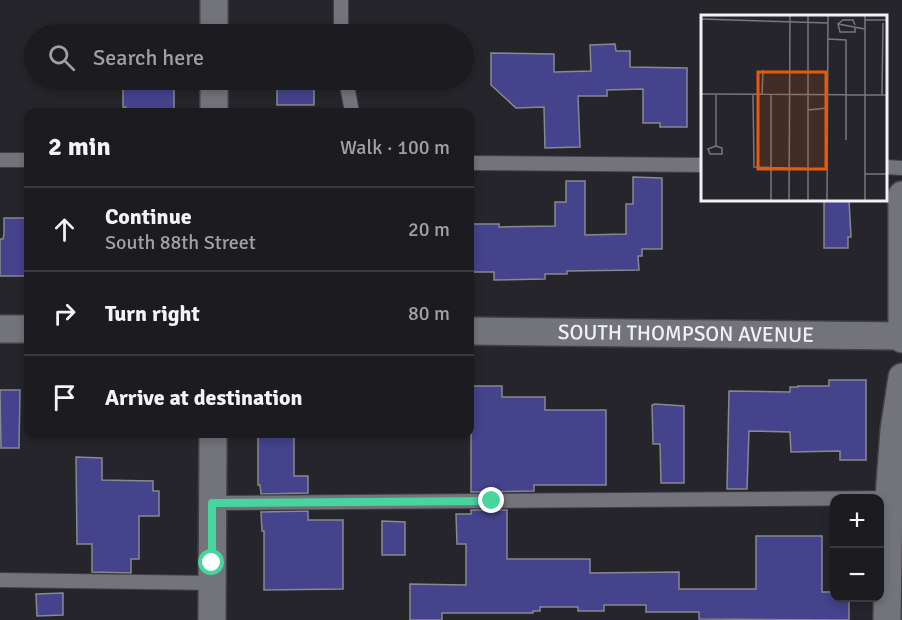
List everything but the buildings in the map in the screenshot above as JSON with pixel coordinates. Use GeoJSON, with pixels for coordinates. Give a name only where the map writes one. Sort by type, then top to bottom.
{"type":"FeatureCollection","features":[{"type":"Feature","properties":{"kind":"street"},"geometry":{"type":"LineString","coordinates":[[214,0],[214,24]]}},
{"type":"Feature","properties":{"kind":"street"},"geometry":{"type":"LineString","coordinates":[[214,90],[214,108]]}},
{"type":"Feature","properties":{"kind":"street"},"geometry":{"type":"LineString","coordinates":[[902,195],[902,337]]}},
{"type":"Feature","properties":{"kind":"street"},"geometry":{"type":"LineString","coordinates":[[0,329],[24,329]]}},
{"type":"Feature","properties":{"kind":"street","name":"SOUTH THOMPSON AVENUE"},"geometry":{"type":"LineString","coordinates":[[474,332],[902,337]]}},
{"type":"Feature","properties":{"kind":"street"},"geometry":{"type":"LineString","coordinates":[[887,620],[896,498],[894,430],[902,377]]}},
{"type":"Feature","properties":{"kind":"street"},"geometry":{"type":"LineString","coordinates":[[212,620],[213,438]]}},
{"type":"Feature","properties":{"kind":"lane"},"geometry":{"type":"LineString","coordinates":[[340,0],[341,24]]}},
{"type":"Feature","properties":{"kind":"lane"},"geometry":{"type":"LineString","coordinates":[[348,90],[351,108]]}},
{"type":"Feature","properties":{"kind":"lane"},"geometry":{"type":"LineString","coordinates":[[0,160],[24,160]]}},
{"type":"Feature","properties":{"kind":"lane"},"geometry":{"type":"LineString","coordinates":[[474,163],[701,165]]}},
{"type":"Feature","properties":{"kind":"lane"},"geometry":{"type":"LineString","coordinates":[[887,167],[902,168]]}},
{"type":"Feature","properties":{"kind":"lane"},"geometry":{"type":"LineString","coordinates":[[212,503],[896,498]]}},
{"type":"Feature","properties":{"kind":"lane"},"geometry":{"type":"LineString","coordinates":[[0,580],[212,583]]}},
{"type":"Feature","properties":{"kind":"route"},"geometry":{"type":"LineString","coordinates":[[212,563],[212,503],[492,501]]}}]}
